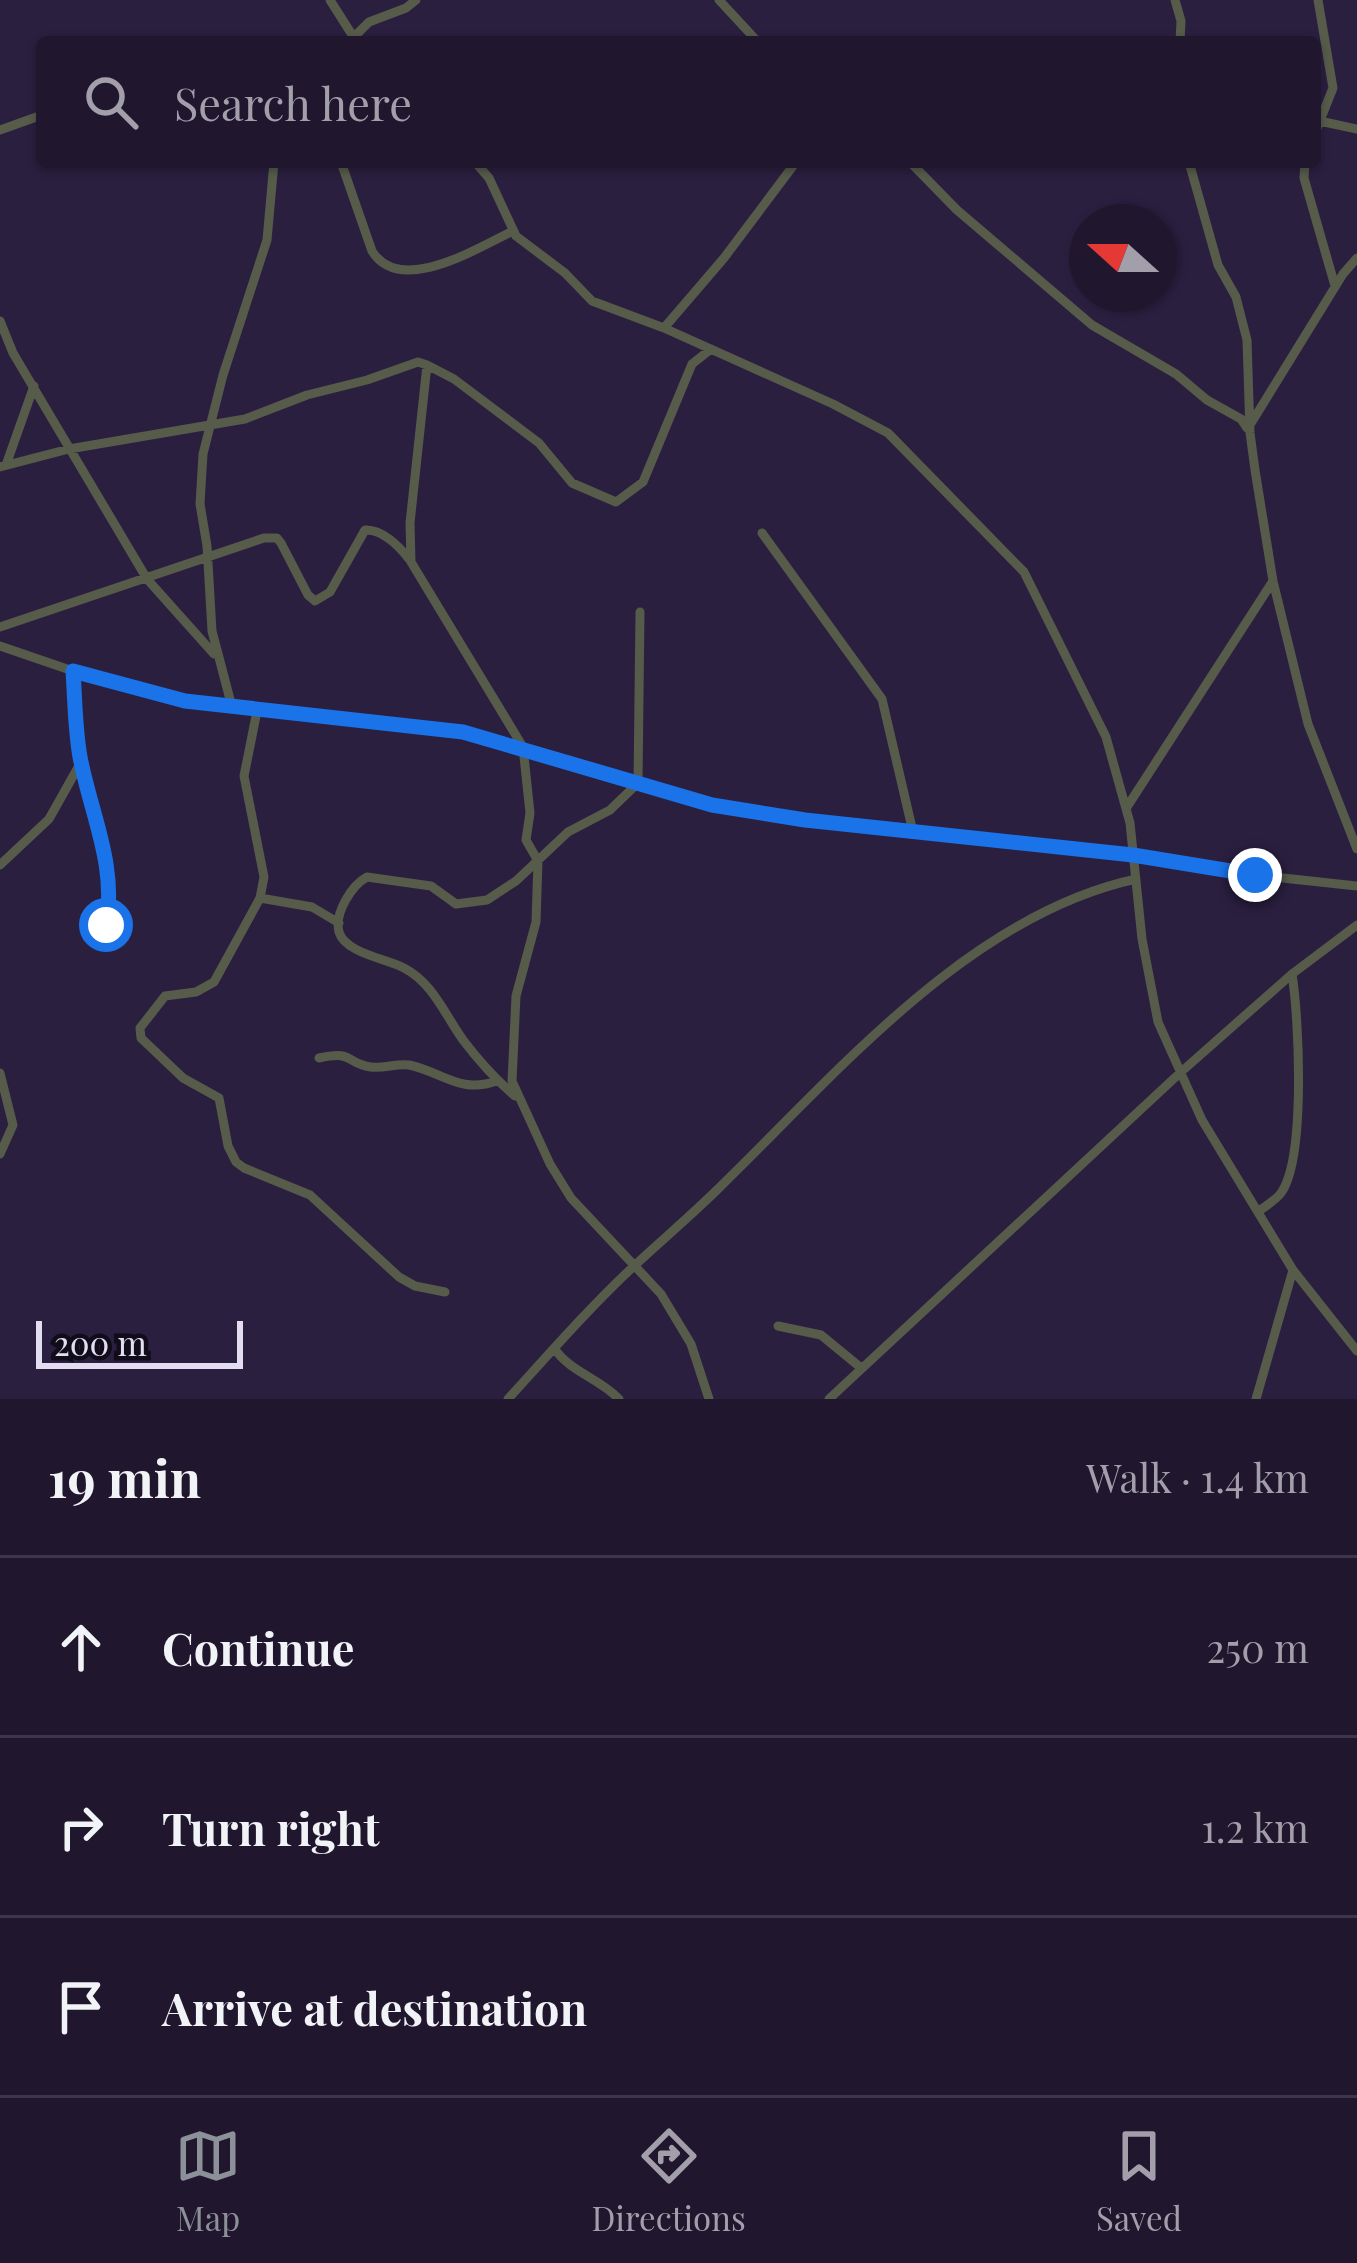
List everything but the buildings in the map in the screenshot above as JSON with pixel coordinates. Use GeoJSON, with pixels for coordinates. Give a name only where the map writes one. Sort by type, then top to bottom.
{"type":"FeatureCollection","features":[{"type":"Feature","properties":{"kind":"street"},"geometry":{"type":"LineString","coordinates":[[330,0],[351,36]]}},
{"type":"Feature","properties":{"kind":"street"},"geometry":{"type":"LineString","coordinates":[[358,36],[369,22],[416,0]]}},
{"type":"Feature","properties":{"kind":"street"},"geometry":{"type":"LineString","coordinates":[[719,0],[752,36]]}},
{"type":"Feature","properties":{"kind":"street"},"geometry":{"type":"LineString","coordinates":[[1175,0],[1180,36]]}},
{"type":"Feature","properties":{"kind":"street"},"geometry":{"type":"LineString","coordinates":[[1318,0],[1333,88],[1321,114]]}},
{"type":"Feature","properties":{"kind":"street"},"geometry":{"type":"LineString","coordinates":[[0,130],[36,117]]}},
{"type":"Feature","properties":{"kind":"street"},"geometry":{"type":"LineString","coordinates":[[1321,125],[1357,129]]}},
{"type":"Feature","properties":{"kind":"street"},"geometry":{"type":"LineString","coordinates":[[232,707],[217,658],[200,504],[202,454],[267,240],[273,168]]}},
{"type":"Feature","properties":{"kind":"street"},"geometry":{"type":"LineString","coordinates":[[343,168],[372,251],[377,260],[392,267],[420,271],[513,231]]}},
{"type":"Feature","properties":{"kind":"street"},"geometry":{"type":"LineString","coordinates":[[480,168],[513,231],[592,301],[664,328],[888,433],[1024,572],[1106,736],[1127,807],[1158,1022],[1202,1120],[1293,1270],[1357,1351]]}},
{"type":"Feature","properties":{"kind":"street"},"geometry":{"type":"LineString","coordinates":[[664,328],[792,168]]}},
{"type":"Feature","properties":{"kind":"street"},"geometry":{"type":"LineString","coordinates":[[916,168],[974,225],[1092,325],[1176,374],[1250,429]]}},
{"type":"Feature","properties":{"kind":"street"},"geometry":{"type":"LineString","coordinates":[[1190,168],[1218,265],[1236,297],[1247,340],[1250,429],[1274,581],[1308,724],[1357,849]]}},
{"type":"Feature","properties":{"kind":"street"},"geometry":{"type":"LineString","coordinates":[[1305,168],[1336,286]]}},
{"type":"Feature","properties":{"kind":"street"},"geometry":{"type":"LineString","coordinates":[[1250,429],[1357,258]]}},
{"type":"Feature","properties":{"kind":"street"},"geometry":{"type":"LineString","coordinates":[[0,321],[147,579],[217,658]]}},
{"type":"Feature","properties":{"kind":"street"},"geometry":{"type":"LineString","coordinates":[[3,466],[69,449],[209,428],[418,362],[454,379],[539,443],[572,483],[616,502],[643,482],[692,364],[711,349]]}},
{"type":"Feature","properties":{"kind":"street"},"geometry":{"type":"LineString","coordinates":[[411,562],[410,523],[427,364]]}},
{"type":"Feature","properties":{"kind":"street"},"geometry":{"type":"LineString","coordinates":[[3,466],[34,386]]}},
{"type":"Feature","properties":{"kind":"street"},"geometry":{"type":"LineString","coordinates":[[0,627],[265,538],[277,538],[315,601],[330,592],[368,529],[395,543],[523,747],[530,812],[526,840],[538,861],[536,922],[516,996],[511,1072],[518,1098],[571,1198],[605,1238],[654,1283],[691,1345],[709,1399]]}},
{"type":"Feature","properties":{"kind":"street"},"geometry":{"type":"LineString","coordinates":[[761,533],[882,699],[913,832]]}},
{"type":"Feature","properties":{"kind":"street"},"geometry":{"type":"LineString","coordinates":[[1127,807],[1274,581]]}},
{"type":"Feature","properties":{"kind":"street"},"geometry":{"type":"LineString","coordinates":[[518,1098],[497,1081],[422,980],[346,943],[339,923],[349,893],[363,878],[431,886],[453,902],[472,904],[497,893],[568,832],[610,810],[638,783],[640,612]]}},
{"type":"Feature","properties":{"kind":"street"},"geometry":{"type":"LineString","coordinates":[[0,646],[185,701],[463,732],[712,805],[1357,886]]}},
{"type":"Feature","properties":{"kind":"street"},"geometry":{"type":"LineString","coordinates":[[73,671],[81,762],[106,852],[111,892],[106,925]]}},
{"type":"Feature","properties":{"kind":"street"},"geometry":{"type":"LineString","coordinates":[[257,711],[244,776],[264,878],[260,898],[214,982],[196,992],[165,997],[140,1028],[141,1039],[183,1078],[219,1098],[228,1146],[244,1168],[310,1195],[399,1277],[445,1292]]}},
{"type":"Feature","properties":{"kind":"street"},"geometry":{"type":"LineString","coordinates":[[0,865],[49,819],[81,762]]}},
{"type":"Feature","properties":{"kind":"street"},"geometry":{"type":"LineString","coordinates":[[508,1399],[636,1264],[723,1185],[824,1080],[937,980],[1016,929],[1106,886],[1136,879]]}},
{"type":"Feature","properties":{"kind":"street"},"geometry":{"type":"LineString","coordinates":[[260,898],[312,907],[339,923]]}},
{"type":"Feature","properties":{"kind":"street"},"geometry":{"type":"LineString","coordinates":[[829,1399],[1292,974],[1352,928],[1357,944]]}},
{"type":"Feature","properties":{"kind":"street"},"geometry":{"type":"LineString","coordinates":[[1259,1211],[1279,1197],[1292,1167],[1298,1065],[1292,974]]}},
{"type":"Feature","properties":{"kind":"street"},"geometry":{"type":"LineString","coordinates":[[319,1058],[339,1054],[375,1068],[408,1065],[462,1086],[497,1081]]}},
{"type":"Feature","properties":{"kind":"street"},"geometry":{"type":"LineString","coordinates":[[0,1073],[13,1125],[0,1154]]}},
{"type":"Feature","properties":{"kind":"street"},"geometry":{"type":"LineString","coordinates":[[1256,1399],[1293,1270]]}},
{"type":"Feature","properties":{"kind":"street"},"geometry":{"type":"LineString","coordinates":[[778,1326],[820,1335],[860,1367]]}},
{"type":"Feature","properties":{"kind":"street"},"geometry":{"type":"LineString","coordinates":[[554,1348],[562,1361],[619,1399]]}},
{"type":"Feature","properties":{"kind":"route"},"geometry":{"type":"LineString","coordinates":[[106,925],[111,885],[81,762],[73,671],[185,701],[463,732],[712,805],[805,820],[1133,855],[1255,875]]}}]}
